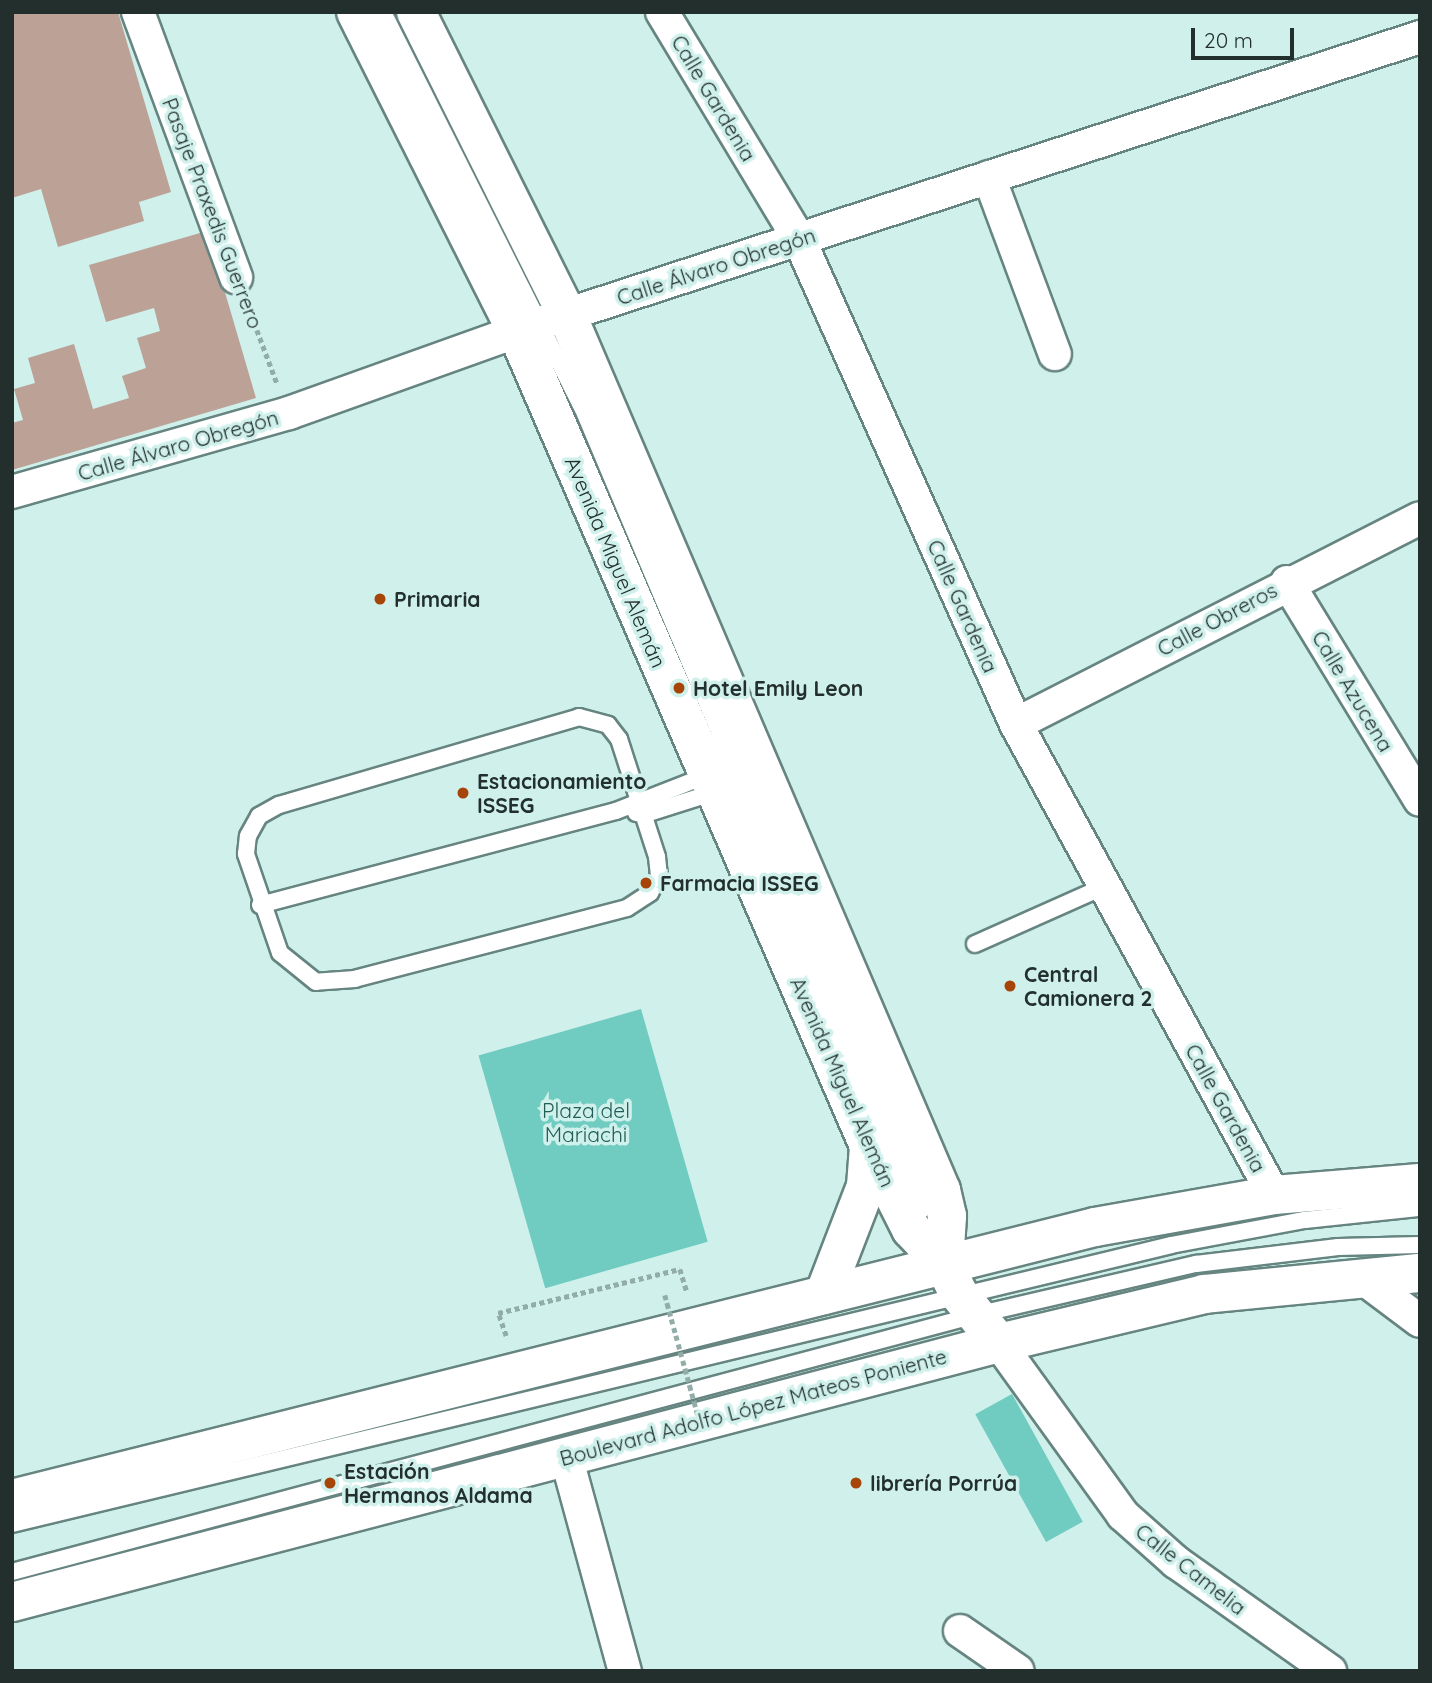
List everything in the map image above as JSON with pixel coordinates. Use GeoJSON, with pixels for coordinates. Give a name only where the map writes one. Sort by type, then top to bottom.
{"type":"FeatureCollection","features":[{"type":"Feature","properties":{"kind":"main road","name":"Avenida Miguel Alemán"},"geometry":{"type":"LineString","coordinates":[[356,12],[541,324],[941,1190],[969,1304]]}},
{"type":"Feature","properties":{"kind":"main road","name":"Avenida Miguel Alemán"},"geometry":{"type":"LineString","coordinates":[[415,12],[541,324],[712,784],[869,1146],[911,1229],[969,1304]]}},
{"type":"Feature","properties":{"kind":"main road"},"geometry":{"type":"LineString","coordinates":[[824,1295],[866,1186],[869,1146]]}},
{"type":"Feature","properties":{"kind":"main road","name":"Boulevard Adolfo López Mateos Poniente"},"geometry":{"type":"LineString","coordinates":[[12,1602],[566,1456],[969,1304],[1095,1227],[1274,1195],[1420,1183]]}},
{"type":"Feature","properties":{"kind":"main road","name":"Boulevard Adolfo López Mateos Poniente"},"geometry":{"type":"LineString","coordinates":[[12,1499],[824,1295],[969,1304],[1204,1294],[1360,1276],[1420,1273]]}},
{"type":"Feature","properties":{"kind":"street","name":"Pasaje Praxedis Guerrero"},"geometry":{"type":"LineString","coordinates":[[138,12],[236,277]]}},
{"type":"Feature","properties":{"kind":"street","name":"Calle Gardenia"},"geometry":{"type":"LineString","coordinates":[[675,17],[799,239],[1016,724],[1274,1195]]}},
{"type":"Feature","properties":{"kind":"street","name":"Calle Álvaro Obregón"},"geometry":{"type":"LineString","coordinates":[[12,492],[289,413],[541,324],[1420,37]]}},
{"type":"Feature","properties":{"kind":"street"},"geometry":{"type":"LineString","coordinates":[[989,177],[1055,354]]}},
{"type":"Feature","properties":{"kind":"street","name":"Calle Obreros"},"geometry":{"type":"LineString","coordinates":[[1016,724],[1287,582],[1420,518]]}},
{"type":"Feature","properties":{"kind":"street","name":"Calle Azucena"},"geometry":{"type":"LineString","coordinates":[[1287,582],[1420,800]]}},
{"type":"Feature","properties":{"kind":"street"},"geometry":{"type":"LineString","coordinates":[[1360,1276],[1420,1321]]}},
{"type":"Feature","properties":{"kind":"street","name":"Calle Camelia"},"geometry":{"type":"LineString","coordinates":[[969,1304],[1123,1515],[1176,1562],[1331,1671]]}},
{"type":"Feature","properties":{"kind":"street"},"geometry":{"type":"LineString","coordinates":[[566,1456],[625,1671]]}},
{"type":"Feature","properties":{"kind":"street"},"geometry":{"type":"LineString","coordinates":[[960,1631],[1018,1671]]}},
{"type":"Feature","properties":{"kind":"lane"},"geometry":{"type":"LineString","coordinates":[[383,12],[541,324]]}},
{"type":"Feature","properties":{"kind":"lane"},"geometry":{"type":"LineString","coordinates":[[579,717],[608,725],[619,739],[643,807],[659,876],[650,893],[627,908],[355,978],[316,982],[297,971],[280,953],[260,905],[246,855],[248,836],[259,816],[279,804],[579,717]]}},
{"type":"Feature","properties":{"kind":"lane"},"geometry":{"type":"LineString","coordinates":[[260,905],[616,811],[643,807],[712,784]]}},
{"type":"Feature","properties":{"kind":"lane"},"geometry":{"type":"LineString","coordinates":[[975,944],[1105,886]]}},
{"type":"Feature","properties":{"kind":"lane"},"geometry":{"type":"LineString","coordinates":[[12,1572],[969,1304],[1171,1244],[1305,1220],[1420,1208]]}},
{"type":"Feature","properties":{"kind":"lane"},"geometry":{"type":"LineString","coordinates":[[12,1524],[969,1304],[1196,1264],[1338,1247],[1420,1245]]}},
{"type":"Feature","properties":{"kind":"path","name":"Pasaje Praxedis Guerrero"},"geometry":{"type":"LineString","coordinates":[[236,277],[289,413]]}},
{"type":"Feature","properties":{"kind":"path"},"geometry":{"type":"LineString","coordinates":[[517,1334],[503,1337],[498,1313],[680,1269],[698,1326]]}},
{"type":"Feature","properties":{"kind":"path"},"geometry":{"type":"LineString","coordinates":[[651,1298],[664,1295],[703,1434]]}},
{"type":"Feature","properties":{"kind":"green space","name":"Plaza del Mariachi"},"geometry":{"type":"Polygon","coordinates":[[[641,1009],[708,1242],[545,1288],[479,1056],[641,1009]]]}},
{"type":"Feature","properties":{"kind":"green space"},"geometry":{"type":"Polygon","coordinates":[[[1012,1394],[1083,1522],[1046,1542],[975,1414],[1012,1394]]]}},
{"type":"Feature","properties":{"kind":"building"},"geometry":{"type":"Polygon","coordinates":[[[12,12],[118,12],[171,192],[139,202],[144,221],[58,247],[41,189],[12,198],[12,12]]]}},
{"type":"Feature","properties":{"kind":"building"},"geometry":{"type":"Polygon","coordinates":[[[207,231],[256,398],[12,470],[12,423],[23,420],[14,389],[35,383],[28,358],[74,344],[93,409],[129,398],[122,376],[146,368],[137,338],[160,331],[154,308],[106,322],[89,265],[207,231]]]}},
{"type":"Feature","properties":{"kind":"place","name":"Primaria"},"geometry":{"type":"Point","coordinates":[380,599]}},
{"type":"Feature","properties":{"kind":"place","name":"Hotel Emily Leon"},"geometry":{"type":"Point","coordinates":[679,688]}},
{"type":"Feature","properties":{"kind":"place","name":"Estacionamiento ISSEG"},"geometry":{"type":"Point","coordinates":[463,793]}},
{"type":"Feature","properties":{"kind":"place","name":"Farmacia ISSEG"},"geometry":{"type":"Point","coordinates":[646,883]}},
{"type":"Feature","properties":{"kind":"place","name":"Central Camionera 2"},"geometry":{"type":"Point","coordinates":[1010,986]}},
{"type":"Feature","properties":{"kind":"place","name":"Estación Hermanos Aldama"},"geometry":{"type":"Point","coordinates":[330,1483]}},
{"type":"Feature","properties":{"kind":"place","name":"librería Porrúa"},"geometry":{"type":"Point","coordinates":[856,1483]}}]}
